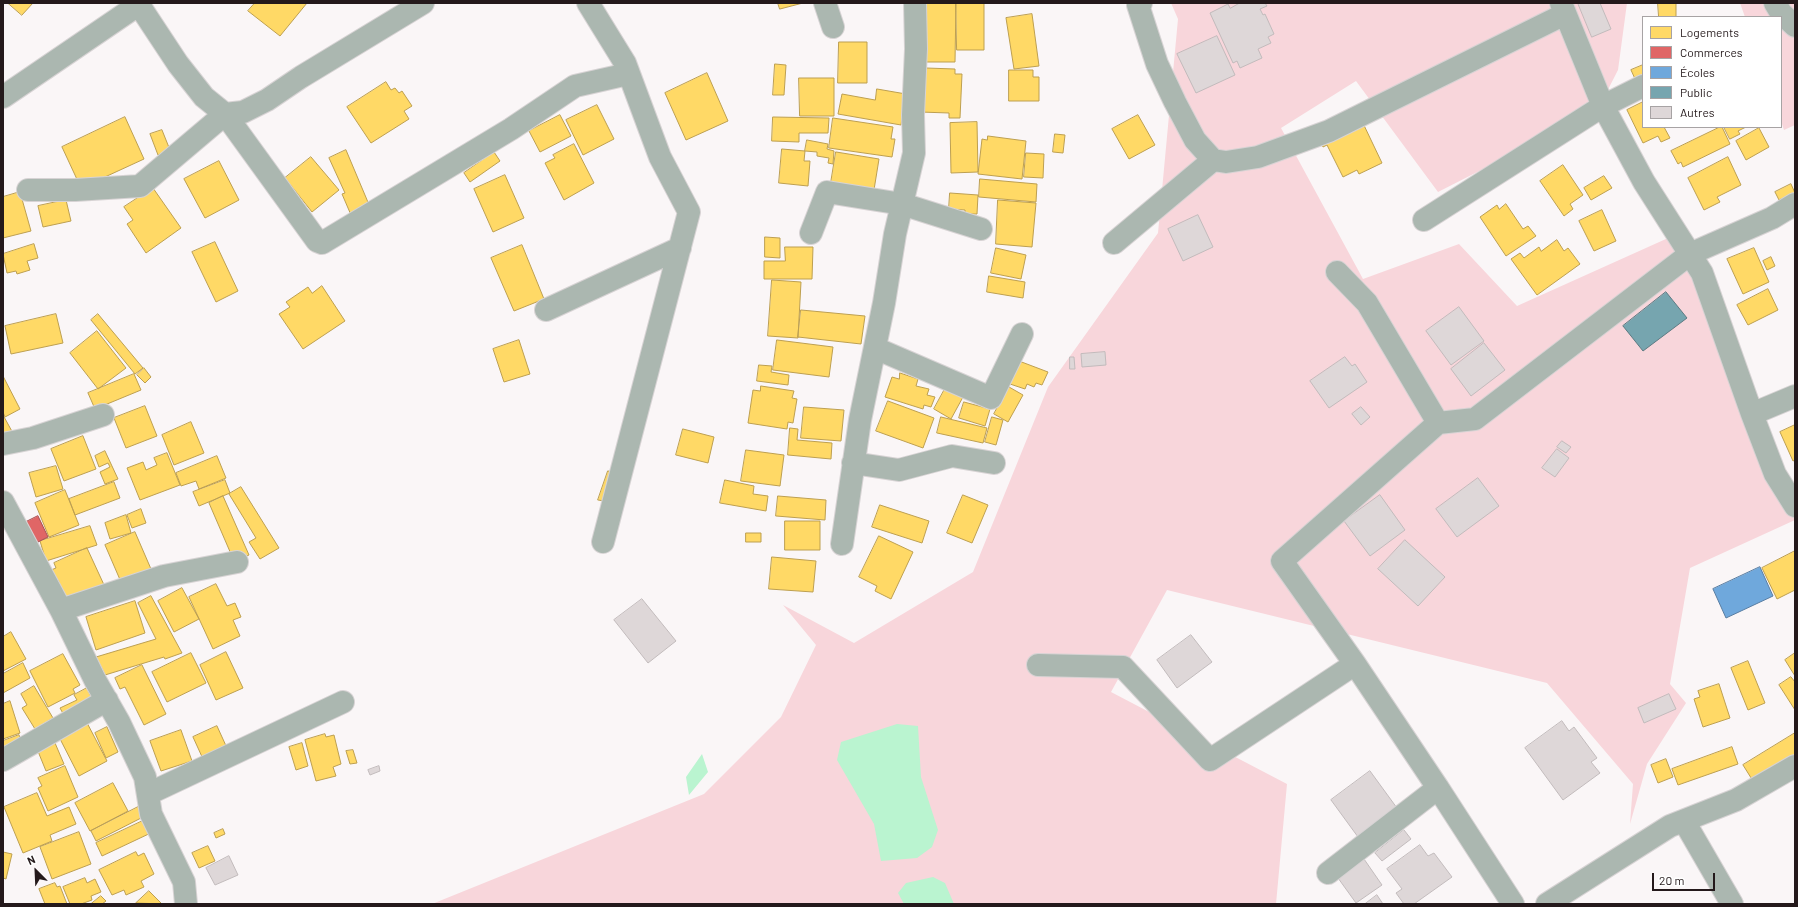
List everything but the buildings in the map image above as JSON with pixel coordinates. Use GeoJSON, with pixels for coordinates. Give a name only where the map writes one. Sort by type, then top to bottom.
{"type":"FeatureCollection","features":[{"type":"Feature","properties":{"kind":"street"},"geometry":{"type":"LineString","coordinates":[[28,190],[75,190],[140,186],[225,114],[243,112],[267,100],[301,77],[423,3]]}},
{"type":"Feature","properties":{"kind":"street"},"geometry":{"type":"LineString","coordinates":[[588,3],[625,63],[660,157],[689,212],[603,542]]}},
{"type":"Feature","properties":{"kind":"street"},"geometry":{"type":"LineString","coordinates":[[825,3],[833,27]]}},
{"type":"Feature","properties":{"kind":"street"},"geometry":{"type":"LineString","coordinates":[[842,544],[860,420],[884,303],[895,234],[914,153],[913,115],[916,50],[915,3]]}},
{"type":"Feature","properties":{"kind":"street"},"geometry":{"type":"LineString","coordinates":[[1141,3],[1138,5],[1155,56],[1175,102],[1195,140],[1213,160],[1226,162],[1258,157],[1329,132],[1563,8],[1603,106],[1644,182],[1702,274],[1775,474],[1795,506]]}},
{"type":"Feature","properties":{"kind":"street"},"geometry":{"type":"LineString","coordinates":[[3,97],[140,4],[178,64],[204,97],[225,114],[315,238],[322,243],[512,129],[575,86],[628,74]]}},
{"type":"Feature","properties":{"kind":"street"},"geometry":{"type":"LineString","coordinates":[[1424,220],[1603,106],[1642,86]]}},
{"type":"Feature","properties":{"kind":"street"},"geometry":{"type":"LineString","coordinates":[[1114,243],[1213,160]]}},
{"type":"Feature","properties":{"kind":"street"},"geometry":{"type":"LineString","coordinates":[[811,233],[827,192],[902,204],[981,229]]}},
{"type":"Feature","properties":{"kind":"street"},"geometry":{"type":"LineString","coordinates":[[1514,904],[1355,664],[1282,561],[1438,423],[1475,419],[1690,254],[1772,218],[1795,204]]}},
{"type":"Feature","properties":{"kind":"street"},"geometry":{"type":"LineString","coordinates":[[546,310],[680,248]]}},
{"type":"Feature","properties":{"kind":"street"},"geometry":{"type":"LineString","coordinates":[[1337,272],[1367,303],[1438,423]]}},
{"type":"Feature","properties":{"kind":"street"},"geometry":{"type":"LineString","coordinates":[[875,348],[991,398],[1022,334]]}},
{"type":"Feature","properties":{"kind":"street"},"geometry":{"type":"LineString","coordinates":[[1752,414],[1795,396]]}},
{"type":"Feature","properties":{"kind":"street"},"geometry":{"type":"LineString","coordinates":[[3,444],[33,438],[103,415]]}},
{"type":"Feature","properties":{"kind":"street"},"geometry":{"type":"LineString","coordinates":[[853,463],[899,470],[952,456],[994,463]]}},
{"type":"Feature","properties":{"kind":"street"},"geometry":{"type":"LineString","coordinates":[[3,502],[119,722],[145,778],[151,814],[184,882],[186,904]]}},
{"type":"Feature","properties":{"kind":"street"},"geometry":{"type":"LineString","coordinates":[[61,610],[164,576],[237,562]]}},
{"type":"Feature","properties":{"kind":"street"},"geometry":{"type":"LineString","coordinates":[[1038,665],[1123,667],[1210,760],[1355,664]]}},
{"type":"Feature","properties":{"kind":"street"},"geometry":{"type":"LineString","coordinates":[[3,760],[107,700]]}},
{"type":"Feature","properties":{"kind":"street"},"geometry":{"type":"LineString","coordinates":[[148,794],[343,702]]}},
{"type":"Feature","properties":{"kind":"street"},"geometry":{"type":"LineString","coordinates":[[1547,904],[1670,826],[1736,800],[1795,766]]}},
{"type":"Feature","properties":{"kind":"street"},"geometry":{"type":"LineString","coordinates":[[1328,873],[1438,788]]}},
{"type":"Feature","properties":{"kind":"street"},"geometry":{"type":"LineString","coordinates":[[1684,821],[1732,904]]}},
{"type":"Feature","properties":{"kind":"shaded area"},"geometry":{"type":"Polygon","coordinates":[[[1171,3],[1627,3],[1618,70],[1597,111],[1438,192],[1356,81],[1281,128],[1363,279],[1459,244],[1517,306],[1677,234],[1795,511],[1795,520],[1690,568],[1670,684],[1686,703],[1647,764],[1630,824],[1633,784],[1547,683],[1167,590],[1111,692],[1287,784],[1276,904],[432,904],[704,794],[781,717],[816,645],[783,605],[854,643],[973,572],[1048,387],[1158,233],[1178,19],[1171,3]]]}},
{"type":"Feature","properties":{"kind":"shaded area"},"geometry":{"type":"Polygon","coordinates":[[[1740,3],[1795,3],[1795,125],[1784,130],[1782,124],[1782,16],[1745,16],[1740,3]]]}},
{"type":"Feature","properties":{"kind":"shaded area"},"geometry":{"type":"Polygon","coordinates":[[[897,724],[918,726],[921,777],[938,830],[932,847],[917,858],[881,861],[874,824],[837,760],[841,742],[897,724]]]}},
{"type":"Feature","properties":{"kind":"shaded area"},"geometry":{"type":"Polygon","coordinates":[[[702,754],[708,772],[689,795],[686,777],[702,754]]]}},
{"type":"Feature","properties":{"kind":"shaded area"},"geometry":{"type":"Polygon","coordinates":[[[933,877],[945,883],[954,904],[904,904],[898,893],[906,883],[933,877]]]}}]}
